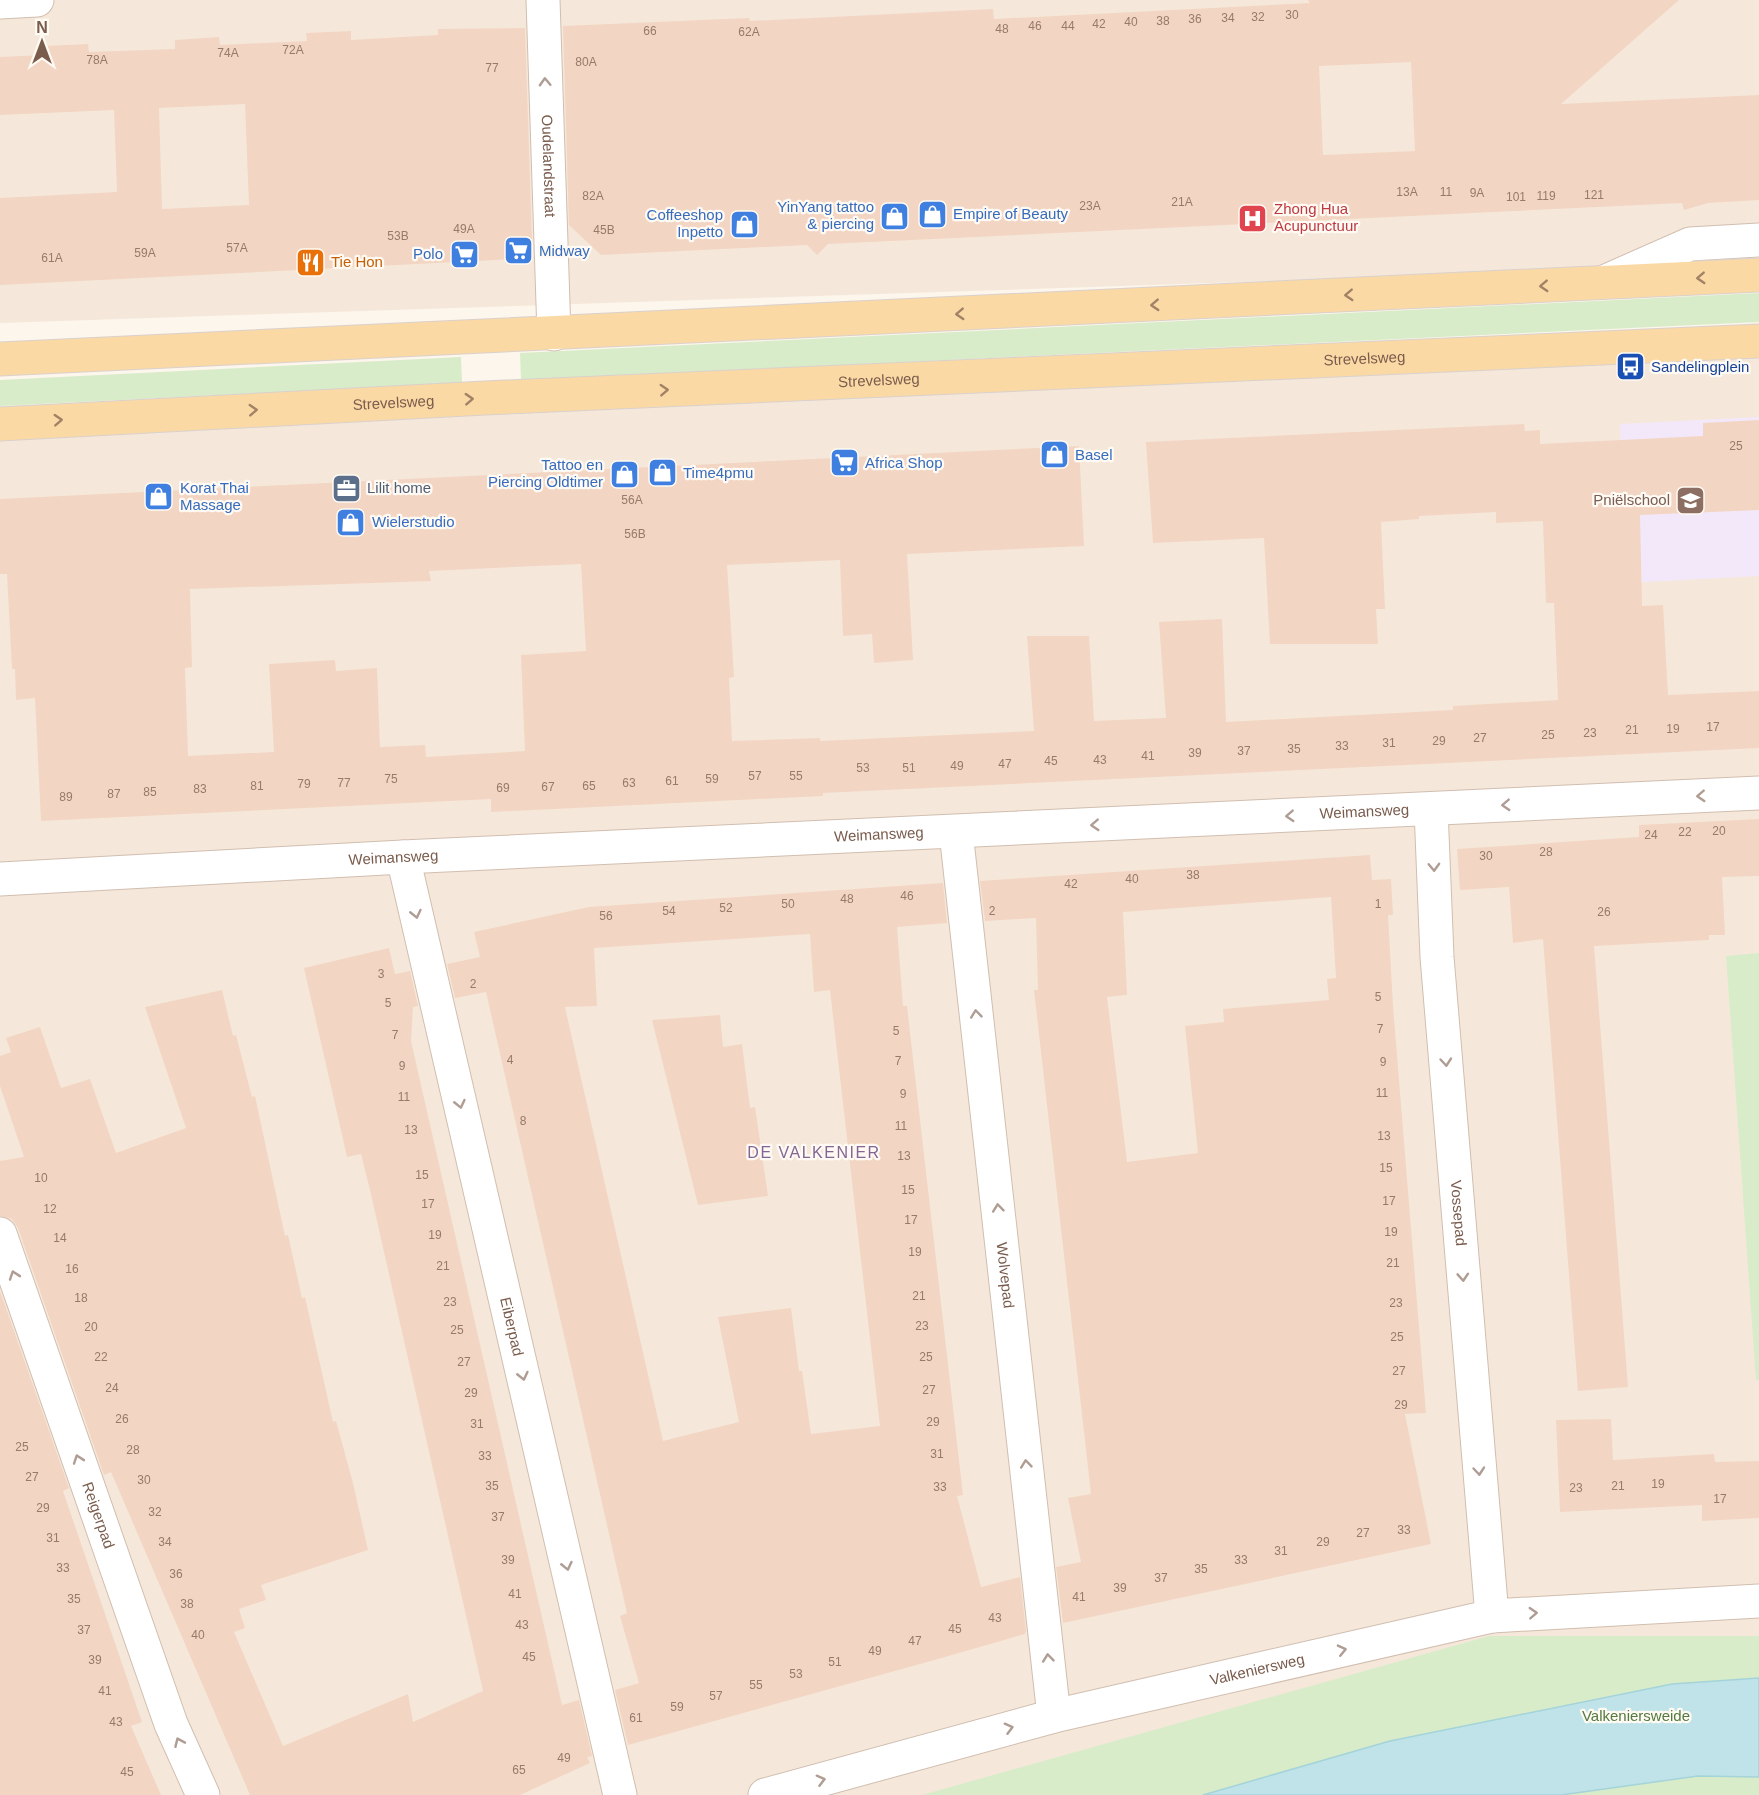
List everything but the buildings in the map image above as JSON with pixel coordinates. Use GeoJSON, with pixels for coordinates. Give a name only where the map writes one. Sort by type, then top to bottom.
{"type":"FeatureCollection","features":[{"type":"Feature","properties":{"kind":"main road"},"geometry":{"type":"LineString","coordinates":[[0,359],[1759,275]]}},
{"type":"Feature","properties":{"kind":"main road","name":"Strevelsweg"},"geometry":{"type":"LineString","coordinates":[[0,423],[497,397],[1759,341]]}},
{"type":"Feature","properties":{"kind":"street"},"geometry":{"type":"LineString","coordinates":[[0,2],[37,0]]}},
{"type":"Feature","properties":{"kind":"street","name":"Oudelandstraat"},"geometry":{"type":"LineString","coordinates":[[543,0],[554,334]]}},
{"type":"Feature","properties":{"kind":"street"},"geometry":{"type":"LineString","coordinates":[[1603,283],[1690,244],[1759,240]]}},
{"type":"Feature","properties":{"kind":"street","name":"Weimansweg"},"geometry":{"type":"LineString","coordinates":[[0,879],[403,857],[1759,793]]}},
{"type":"Feature","properties":{"kind":"street","name":"Vossepad"},"geometry":{"type":"LineString","coordinates":[[1431,809],[1437,957],[1492,1616]]}},
{"type":"Feature","properties":{"kind":"street","name":"Wolvepad"},"geometry":{"type":"LineString","coordinates":[[956,832],[1054,1716]]}},
{"type":"Feature","properties":{"kind":"street","name":"Eiberpad"},"geometry":{"type":"LineString","coordinates":[[403,857],[620,1795]]}},
{"type":"Feature","properties":{"kind":"street","name":"Reigerpad"},"geometry":{"type":"LineString","coordinates":[[0,1234],[171,1724],[203,1795]]}},
{"type":"Feature","properties":{"kind":"street","name":"Valkeniersweg"},"geometry":{"type":"LineString","coordinates":[[765,1795],[1054,1716],[1492,1616],[1759,1601]]}},
{"type":"Feature","properties":{"kind":"shaded area"},"geometry":{"type":"Polygon","coordinates":[[[0,0],[1759,0],[1759,265],[0,323],[0,0]]]}},
{"type":"Feature","properties":{"kind":"shaded area"},"geometry":{"type":"Polygon","coordinates":[[[1759,332],[1759,1681],[1092,1795],[0,1795],[0,406],[1759,332]]]}},
{"type":"Feature","properties":{"kind":"shaded area","name":"Pniëlschool"},"geometry":{"type":"Polygon","coordinates":[[[1759,417],[1759,576],[1627,583],[1620,424],[1759,417]]]}},
{"type":"Feature","properties":{"kind":"green space"},"geometry":{"type":"Polygon","coordinates":[[[1759,293],[1759,322],[521,380],[520,353],[1759,293]]]}},
{"type":"Feature","properties":{"kind":"green space"},"geometry":{"type":"Polygon","coordinates":[[[461,357],[462,383],[0,406],[0,380],[461,357]]]}},
{"type":"Feature","properties":{"kind":"green space"},"geometry":{"type":"Polygon","coordinates":[[[1759,953],[1759,1380],[1756,1380],[1726,956],[1759,953]]]}},
{"type":"Feature","properties":{"kind":"green space","name":"Valkeniersweide"},"geometry":{"type":"Polygon","coordinates":[[[1489,1636],[1759,1636],[1759,1795],[922,1795],[1489,1636]]]}},
{"type":"Feature","properties":{"kind":"water"},"geometry":{"type":"Polygon","coordinates":[[[1759,1678],[1759,1777],[1698,1776],[1561,1795],[1203,1795],[1390,1741],[1672,1684],[1759,1678]]]}},
{"type":"Feature","properties":{"kind":"place","name":"Empire of Beauty"},"geometry":{"type":"Point","coordinates":[932,214]}},
{"type":"Feature","properties":{"kind":"place","name":"YinYang tattoo & piercing"},"geometry":{"type":"Point","coordinates":[895,216]}},
{"type":"Feature","properties":{"kind":"place","name":"Zhong Hua Acupunctuur"},"geometry":{"type":"Point","coordinates":[1253,218]}},
{"type":"Feature","properties":{"kind":"place","name":"Coffeeshop Inpetto"},"geometry":{"type":"Point","coordinates":[744,224]}},
{"type":"Feature","properties":{"kind":"place","name":"Midway"},"geometry":{"type":"Point","coordinates":[518,251]}},
{"type":"Feature","properties":{"kind":"place","name":"Polo"},"geometry":{"type":"Point","coordinates":[464,254]}},
{"type":"Feature","properties":{"kind":"place","name":"Tie Hon"},"geometry":{"type":"Point","coordinates":[310,262]}},
{"type":"Feature","properties":{"kind":"place","name":"Sandelingplein"},"geometry":{"type":"Point","coordinates":[1630,367]}},
{"type":"Feature","properties":{"kind":"place","name":"Basel"},"geometry":{"type":"Point","coordinates":[1054,455]}},
{"type":"Feature","properties":{"kind":"place","name":"Africa Shop"},"geometry":{"type":"Point","coordinates":[844,463]}},
{"type":"Feature","properties":{"kind":"place","name":"Time4pmu"},"geometry":{"type":"Point","coordinates":[662,473]}},
{"type":"Feature","properties":{"kind":"place","name":"Tattoo en Piercing Oldtimer"},"geometry":{"type":"Point","coordinates":[624,474]}},
{"type":"Feature","properties":{"kind":"place","name":"Lilit home"},"geometry":{"type":"Point","coordinates":[346,488]}},
{"type":"Feature","properties":{"kind":"place","name":"Korat Thai Massage"},"geometry":{"type":"Point","coordinates":[159,497]}},
{"type":"Feature","properties":{"kind":"place","name":"Pniëlschool"},"geometry":{"type":"Point","coordinates":[1691,500]}},
{"type":"Feature","properties":{"kind":"place","name":"Wielerstudio"},"geometry":{"type":"Point","coordinates":[351,522]}},
{"type":"Feature","properties":{"kind":"district","name":"DE VALKENIER"},"geometry":{"type":"Point","coordinates":[814,1152]}}]}
